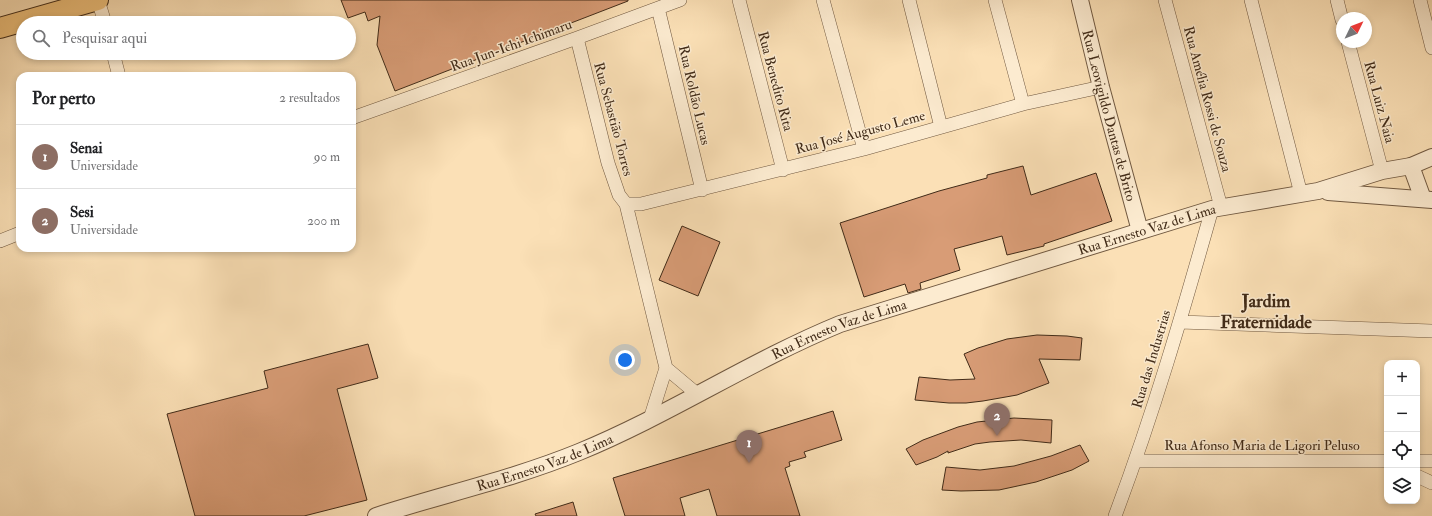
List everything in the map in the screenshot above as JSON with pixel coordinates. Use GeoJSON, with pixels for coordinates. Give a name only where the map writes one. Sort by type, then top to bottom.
{"type":"FeatureCollection","features":[{"type":"Feature","properties":{"kind":"main road"},"geometry":{"type":"LineString","coordinates":[[0,14],[51,0]]}},
{"type":"Feature","properties":{"kind":"main road"},"geometry":{"type":"LineString","coordinates":[[42,16],[98,0]]}},
{"type":"Feature","properties":{"kind":"main road"},"geometry":{"type":"LineString","coordinates":[[0,28],[16,23]]}},
{"type":"Feature","properties":{"kind":"street"},"geometry":{"type":"LineString","coordinates":[[98,0],[103,16]]}},
{"type":"Feature","properties":{"kind":"street","name":"Rua Jun-Ichi Ichimaru"},"geometry":{"type":"LineString","coordinates":[[356,117],[680,0]]}},
{"type":"Feature","properties":{"kind":"street","name":"Rua Benedito Rita"},"geometry":{"type":"LineString","coordinates":[[739,0],[783,170]]}},
{"type":"Feature","properties":{"kind":"street"},"geometry":{"type":"LineString","coordinates":[[823,0],[864,149]]}},
{"type":"Feature","properties":{"kind":"street"},"geometry":{"type":"LineString","coordinates":[[909,0],[940,127]]}},
{"type":"Feature","properties":{"kind":"street"},"geometry":{"type":"LineString","coordinates":[[995,0],[1023,104]]}},
{"type":"Feature","properties":{"kind":"street","name":"Rua Leovigildo Dantas de Brito"},"geometry":{"type":"LineString","coordinates":[[1080,0],[1101,87],[1140,231]]}},
{"type":"Feature","properties":{"kind":"street","name":"Rua Amélia Rossi de Souza"},"geometry":{"type":"LineString","coordinates":[[1165,0],[1217,208]]}},
{"type":"Feature","properties":{"kind":"street"},"geometry":{"type":"LineString","coordinates":[[1251,0],[1301,194]]}},
{"type":"Feature","properties":{"kind":"street"},"geometry":{"type":"LineString","coordinates":[[1337,0],[1340,12]]}},
{"type":"Feature","properties":{"kind":"street"},"geometry":{"type":"LineString","coordinates":[[1420,0],[1432,48]]}},
{"type":"Feature","properties":{"kind":"street","name":"Rua Roldão Lucas"},"geometry":{"type":"LineString","coordinates":[[658,8],[702,190]]}},
{"type":"Feature","properties":{"kind":"street","name":"Rua Sebastião Torres"},"geometry":{"type":"LineString","coordinates":[[577,38],[608,163],[619,195],[626,204],[666,368]]}},
{"type":"Feature","properties":{"kind":"street","name":"Rua Luiz Naia"},"geometry":{"type":"LineString","coordinates":[[1350,48],[1382,171]]}},
{"type":"Feature","properties":{"kind":"street"},"geometry":{"type":"LineString","coordinates":[[115,60],[118,72]]}},
{"type":"Feature","properties":{"kind":"street","name":"Rua José Augusto Leme"},"geometry":{"type":"LineString","coordinates":[[626,204],[641,204],[702,190],[864,149],[1023,104],[1101,87]]}},
{"type":"Feature","properties":{"kind":"street"},"geometry":{"type":"LineString","coordinates":[[1318,191],[1382,171],[1411,166],[1432,157]]}},
{"type":"Feature","properties":{"kind":"street"},"geometry":{"type":"LineString","coordinates":[[1411,166],[1427,199]]}},
{"type":"Feature","properties":{"kind":"street"},"geometry":{"type":"LineString","coordinates":[[1318,191],[1427,199]]}},
{"type":"Feature","properties":{"kind":"street","name":"Rua Ernesto Vaz de Lima"},"geometry":{"type":"LineString","coordinates":[[376,516],[486,485],[579,452],[650,419],[788,347],[840,324],[1217,208],[1318,191]]}},
{"type":"Feature","properties":{"kind":"street","name":"Rua das Industrias"},"geometry":{"type":"LineString","coordinates":[[1116,516],[1136,461],[1217,208]]}},
{"type":"Feature","properties":{"kind":"street"},"geometry":{"type":"LineString","coordinates":[[0,241],[16,235]]}},
{"type":"Feature","properties":{"kind":"street"},"geometry":{"type":"LineString","coordinates":[[1180,322],[1432,331]]}},
{"type":"Feature","properties":{"kind":"street"},"geometry":{"type":"LineString","coordinates":[[650,419],[666,368],[697,394]]}},
{"type":"Feature","properties":{"kind":"street","name":"Rua Afonso Maria de Ligori Peluso"},"geometry":{"type":"LineString","coordinates":[[1136,461],[1384,462]]}},
{"type":"Feature","properties":{"kind":"street"},"geometry":{"type":"LineString","coordinates":[[1420,461],[1432,461]]}},
{"type":"Feature","properties":{"kind":"street"},"geometry":{"type":"LineString","coordinates":[[1420,477],[1432,483]]}},
{"type":"Feature","properties":{"kind":"building"},"geometry":{"type":"Polygon","coordinates":[[[341,0],[628,0],[395,91],[377,45],[380,16],[368,21],[365,12],[354,16],[347,16],[341,0]]]}},
{"type":"Feature","properties":{"kind":"building"},"geometry":{"type":"Polygon","coordinates":[[[1023,166],[1031,195],[1096,173],[1112,221],[1044,244],[1044,246],[1007,255],[1002,236],[954,249],[960,270],[920,283],[921,289],[908,293],[905,284],[864,297],[840,223],[939,191],[987,178],[987,175],[1023,166]]]}},
{"type":"Feature","properties":{"kind":"building"},"geometry":{"type":"Polygon","coordinates":[[[682,226],[720,242],[698,296],[659,280],[682,226]]]}},
{"type":"Feature","properties":{"kind":"building"},"geometry":{"type":"Polygon","coordinates":[[[1037,335],[1082,338],[1080,360],[1039,359],[1049,383],[1017,395],[966,403],[915,400],[919,377],[950,380],[975,379],[964,354],[1007,339],[1037,335]]]}},
{"type":"Feature","properties":{"kind":"building"},"geometry":{"type":"Polygon","coordinates":[[[368,344],[378,378],[337,389],[367,500],[304,516],[195,516],[167,414],[268,388],[264,371],[368,344]]]}},
{"type":"Feature","properties":{"kind":"building"},"geometry":{"type":"Polygon","coordinates":[[[833,411],[842,440],[804,452],[806,457],[789,462],[790,466],[785,468],[800,516],[717,516],[709,489],[680,498],[685,516],[625,516],[613,478],[833,411]]]}},
{"type":"Feature","properties":{"kind":"building"},"geometry":{"type":"Polygon","coordinates":[[[1014,418],[1052,420],[1051,443],[1021,440],[975,444],[948,453],[948,451],[916,465],[906,449],[923,440],[958,427],[977,422],[1014,418]]]}},
{"type":"Feature","properties":{"kind":"building"},"geometry":{"type":"Polygon","coordinates":[[[1080,445],[1089,461],[1072,470],[1036,482],[999,490],[942,490],[946,467],[980,470],[1014,466],[1051,456],[1080,445]]]}},
{"type":"Feature","properties":{"kind":"building"},"geometry":{"type":"Polygon","coordinates":[[[573,502],[577,516],[536,516],[535,514],[573,502]]]}},
{"type":"Feature","properties":{"kind":"place","name":"Sesi"},"geometry":{"type":"Point","coordinates":[997,436]}},
{"type":"Feature","properties":{"kind":"place","name":"Senai"},"geometry":{"type":"Point","coordinates":[749,463]}},
{"type":"Feature","properties":{"kind":"district","name":"Jardim Fraternidade"},"geometry":{"type":"Point","coordinates":[1266,311]}}]}
